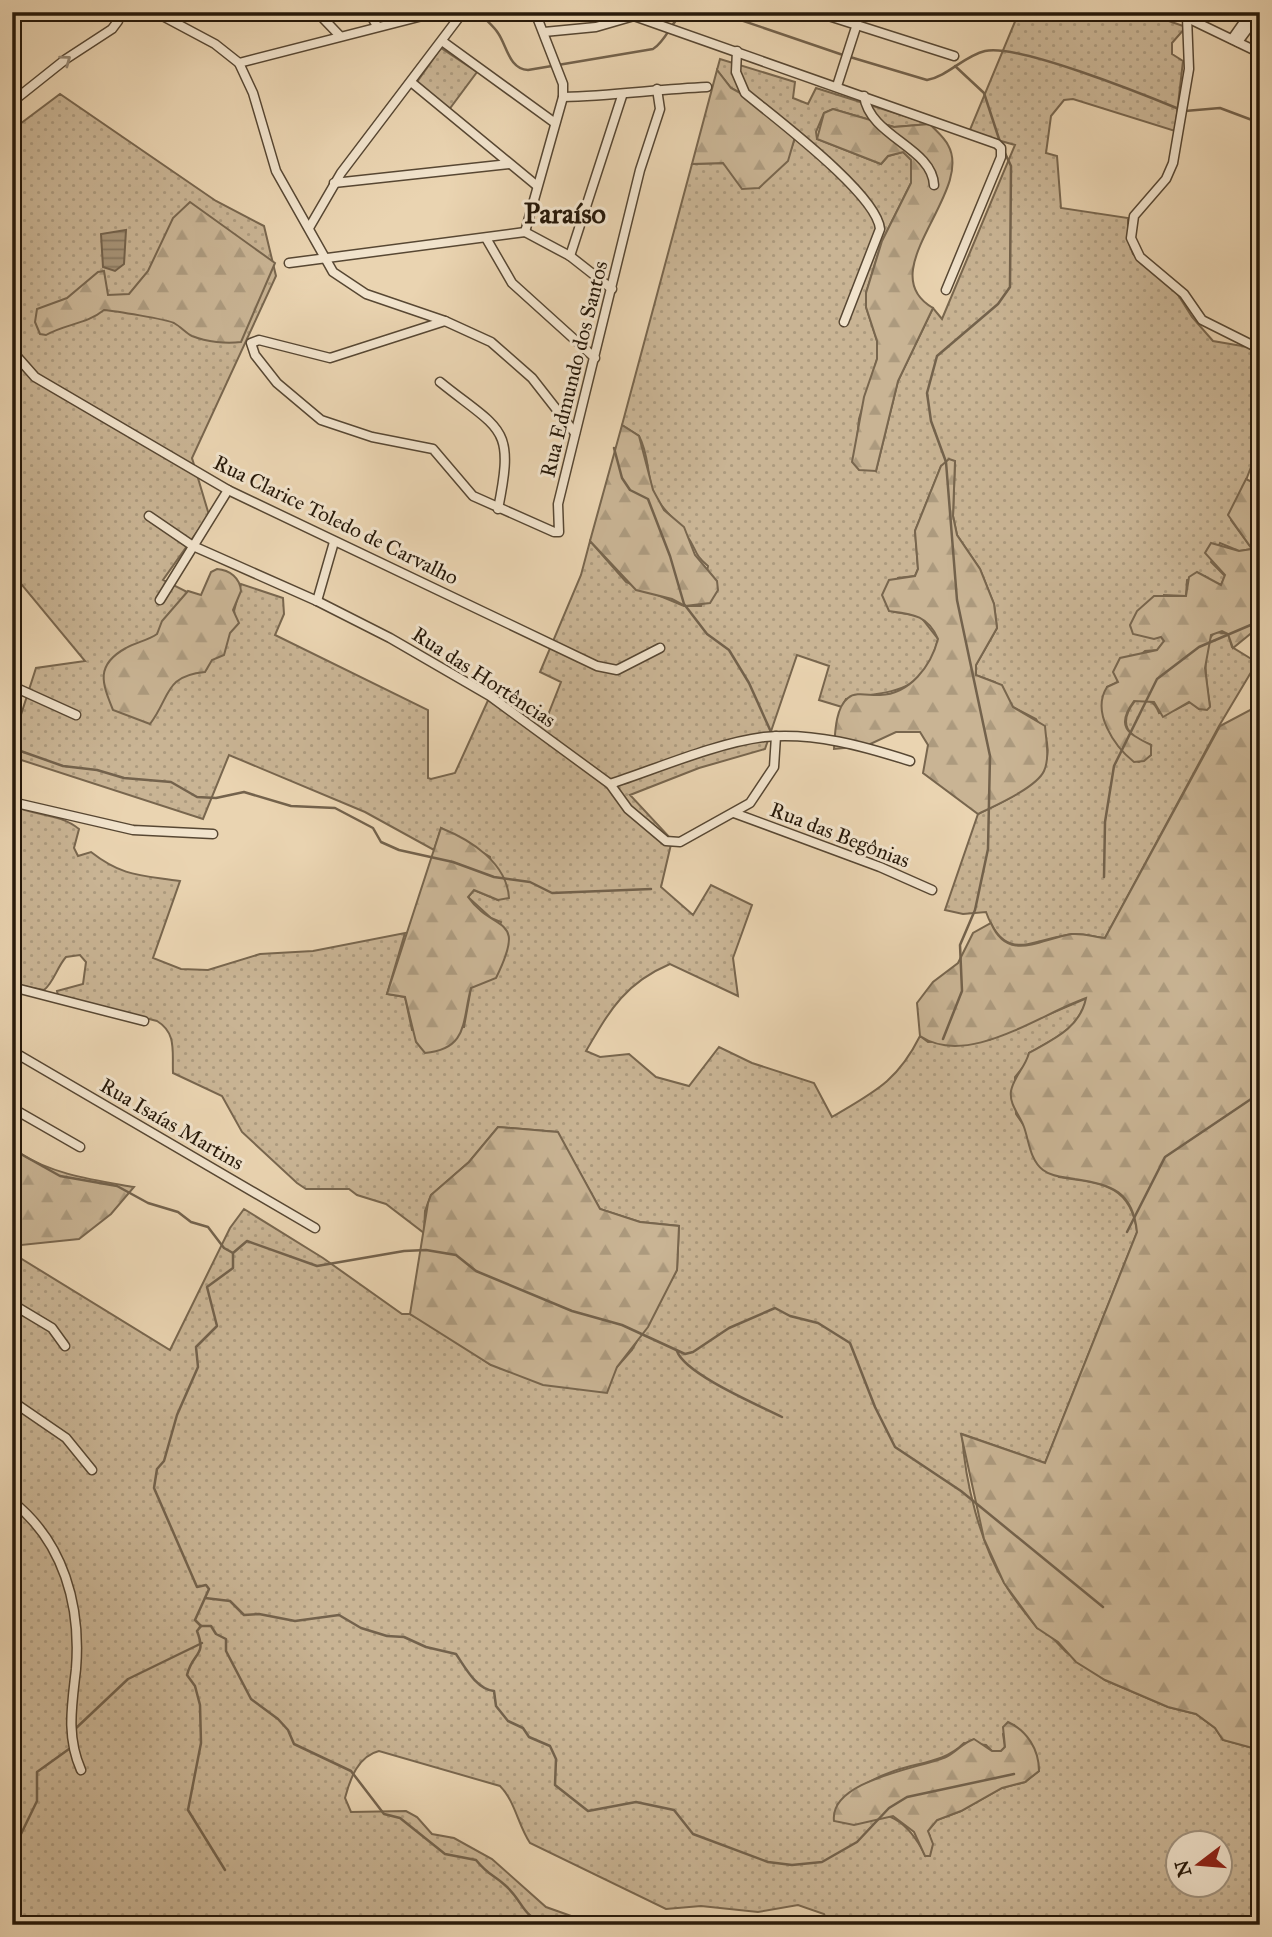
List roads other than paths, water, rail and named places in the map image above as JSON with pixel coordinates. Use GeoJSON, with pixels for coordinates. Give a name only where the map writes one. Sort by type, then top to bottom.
{"type":"FeatureCollection","features":[{"type":"Feature","properties":{"kind":"street"},"geometry":{"type":"LineString","coordinates":[[12,102],[66,59],[111,29],[118,21],[119,12]]}},
{"type":"Feature","properties":{"kind":"street"},"geometry":{"type":"LineString","coordinates":[[155,12],[215,44],[239,63],[253,93],[276,171],[324,260],[342,279],[366,294],[444,321],[491,342],[514,359],[575,433]]}},
{"type":"Feature","properties":{"kind":"street"},"geometry":{"type":"LineString","coordinates":[[317,12],[340,36]]}},
{"type":"Feature","properties":{"kind":"street"},"geometry":{"type":"LineString","coordinates":[[369,12],[377,26]]}},
{"type":"Feature","properties":{"kind":"street"},"geometry":{"type":"LineString","coordinates":[[239,63],[436,12]]}},
{"type":"Feature","properties":{"kind":"street"},"geometry":{"type":"LineString","coordinates":[[309,228],[334,183],[463,12]]}},
{"type":"Feature","properties":{"kind":"street"},"geometry":{"type":"LineString","coordinates":[[525,232],[536,185],[563,97],[563,83],[536,12]]}},
{"type":"Feature","properties":{"kind":"street"},"geometry":{"type":"LineString","coordinates":[[816,12],[954,56]]}},
{"type":"Feature","properties":{"kind":"street"},"geometry":{"type":"LineString","coordinates":[[837,86],[857,24],[855,12]]}},
{"type":"Feature","properties":{"kind":"street"},"geometry":{"type":"LineString","coordinates":[[1175,12],[1260,53]]}},
{"type":"Feature","properties":{"kind":"street"},"geometry":{"type":"LineString","coordinates":[[1235,40],[1251,12]]}},
{"type":"Feature","properties":{"kind":"street"},"geometry":{"type":"LineString","coordinates":[[1235,40],[1260,12]]}},
{"type":"Feature","properties":{"kind":"street"},"geometry":{"type":"LineString","coordinates":[[544,32],[596,27],[635,14],[1001,148],[1002,157],[946,290]]}},
{"type":"Feature","properties":{"kind":"street"},"geometry":{"type":"LineString","coordinates":[[1188,17],[1188,69],[1171,171],[1134,216],[1131,238],[1133,248],[1145,262],[1184,294],[1202,320],[1260,349]]}},
{"type":"Feature","properties":{"kind":"street"},"geometry":{"type":"LineString","coordinates":[[442,41],[555,123]]}},
{"type":"Feature","properties":{"kind":"street"},"geometry":{"type":"LineString","coordinates":[[737,51],[736,72],[745,93],[858,190],[879,219],[880,229],[844,322]]}},
{"type":"Feature","properties":{"kind":"street"},"geometry":{"type":"LineString","coordinates":[[411,82],[536,185]]}},
{"type":"Feature","properties":{"kind":"street"},"geometry":{"type":"LineString","coordinates":[[563,97],[622,96],[657,89],[707,87]]}},
{"type":"Feature","properties":{"kind":"street","name":"Rua Edmundo dos Santos"},"geometry":{"type":"LineString","coordinates":[[498,509],[554,533],[561,529],[557,510],[640,170],[660,109],[657,89]]}},
{"type":"Feature","properties":{"kind":"street"},"geometry":{"type":"LineString","coordinates":[[570,256],[622,96]]}},
{"type":"Feature","properties":{"kind":"street"},"geometry":{"type":"LineString","coordinates":[[864,96],[869,116],[930,169],[934,185]]}},
{"type":"Feature","properties":{"kind":"street"},"geometry":{"type":"LineString","coordinates":[[334,183],[509,164]]}},
{"type":"Feature","properties":{"kind":"street"},"geometry":{"type":"LineString","coordinates":[[289,263],[525,232],[570,256],[612,289]]}},
{"type":"Feature","properties":{"kind":"street"},"geometry":{"type":"LineString","coordinates":[[486,238],[520,292],[595,358]]}},
{"type":"Feature","properties":{"kind":"street"},"geometry":{"type":"LineString","coordinates":[[440,382],[495,426],[503,438],[506,469],[498,509],[468,492],[433,449],[372,437],[330,425],[311,414],[278,383],[255,355],[251,343],[259,340],[330,358],[444,321]]}},
{"type":"Feature","properties":{"kind":"street","name":"Rua Clarice Toledo de Carvalho"},"geometry":{"type":"LineString","coordinates":[[12,352],[35,377],[228,490],[597,666],[617,670],[660,648]]}},
{"type":"Feature","properties":{"kind":"street"},"geometry":{"type":"LineString","coordinates":[[160,600],[228,490]]}},
{"type":"Feature","properties":{"kind":"street","name":"Rua das Hortências"},"geometry":{"type":"LineString","coordinates":[[149,516],[193,546],[317,601],[390,638],[490,696],[610,784],[628,809],[670,843],[680,842],[734,813],[758,794],[774,767],[776,736]]}},
{"type":"Feature","properties":{"kind":"street"},"geometry":{"type":"LineString","coordinates":[[317,601],[334,542]]}},
{"type":"Feature","properties":{"kind":"street"},"geometry":{"type":"LineString","coordinates":[[12,686],[76,715]]}},
{"type":"Feature","properties":{"kind":"street"},"geometry":{"type":"LineString","coordinates":[[610,784],[747,740],[776,736],[859,744],[910,761]]}},
{"type":"Feature","properties":{"kind":"street"},"geometry":{"type":"LineString","coordinates":[[12,802],[133,830],[213,834]]}},
{"type":"Feature","properties":{"kind":"street","name":"Rua das Begônias"},"geometry":{"type":"LineString","coordinates":[[734,813],[880,867],[932,890]]}},
{"type":"Feature","properties":{"kind":"street"},"geometry":{"type":"LineString","coordinates":[[12,987],[144,1021]]}},
{"type":"Feature","properties":{"kind":"street","name":"Rua Isaías Martins"},"geometry":{"type":"LineString","coordinates":[[12,1051],[315,1228]]}},
{"type":"Feature","properties":{"kind":"street"},"geometry":{"type":"LineString","coordinates":[[12,1108],[80,1147]]}},
{"type":"Feature","properties":{"kind":"street"},"geometry":{"type":"LineString","coordinates":[[12,1304],[52,1328],[65,1346]]}},
{"type":"Feature","properties":{"kind":"street"},"geometry":{"type":"LineString","coordinates":[[12,1401],[65,1438],[92,1469]]}},
{"type":"Feature","properties":{"kind":"street"},"geometry":{"type":"LineString","coordinates":[[12,1501],[42,1531],[58,1556],[70,1587],[78,1639],[70,1733],[80,1770]]}},
{"type":"Feature","properties":{"kind":"waterway"},"geometry":{"type":"LineString","coordinates":[[479,12],[494,27],[517,66],[528,70],[653,49],[683,12]]}},
{"type":"Feature","properties":{"kind":"waterway"},"geometry":{"type":"LineString","coordinates":[[717,12],[843,55]]}},
{"type":"Feature","properties":{"kind":"waterway"},"geometry":{"type":"LineString","coordinates":[[850,57],[927,80],[977,54],[1001,51],[1051,62],[1179,109]]}},
{"type":"Feature","properties":{"kind":"waterway"},"geometry":{"type":"LineString","coordinates":[[955,66],[984,93],[1000,142]]}},
{"type":"Feature","properties":{"kind":"waterway"},"geometry":{"type":"LineString","coordinates":[[1185,111],[1220,108],[1260,123]]}},
{"type":"Feature","properties":{"kind":"waterway"},"geometry":{"type":"LineString","coordinates":[[943,1039],[962,991],[960,945],[975,910],[988,849],[990,756],[957,600],[946,462],[931,421],[927,393],[937,356],[998,304],[1010,287],[1011,166],[1004,151]]}},
{"type":"Feature","properties":{"kind":"waterway"},"geometry":{"type":"LineString","coordinates":[[614,448],[622,478],[630,490],[648,499],[670,556],[684,604],[707,634],[729,650],[749,683],[771,732]]}},
{"type":"Feature","properties":{"kind":"waterway"},"geometry":{"type":"LineString","coordinates":[[1104,877],[1105,822],[1114,766],[1157,679],[1199,647],[1260,621]]}},
{"type":"Feature","properties":{"kind":"waterway"},"geometry":{"type":"LineString","coordinates":[[12,748],[63,766],[97,770],[124,778],[171,782],[197,797],[216,798],[244,792],[291,806],[335,808],[373,828],[381,842],[399,850],[453,862],[494,877],[530,882],[552,893],[651,889]]}},
{"type":"Feature","properties":{"kind":"waterway"},"geometry":{"type":"LineString","coordinates":[[1127,1232],[1165,1157],[1260,1093]]}},
{"type":"Feature","properties":{"kind":"waterway"},"geometry":{"type":"LineString","coordinates":[[12,1149],[60,1176],[117,1186],[148,1203],[178,1212],[191,1222],[208,1227],[224,1248],[233,1253]]}},
{"type":"Feature","properties":{"kind":"waterway"},"geometry":{"type":"LineString","coordinates":[[201,1626],[195,1620],[209,1589],[206,1585],[197,1587],[154,1488],[157,1469],[164,1461],[177,1415],[198,1367],[196,1347],[217,1326],[207,1287],[233,1268],[233,1253],[247,1241],[317,1266],[404,1251],[426,1250],[456,1255],[476,1271],[572,1311],[622,1325],[685,1354],[693,1352],[729,1328],[775,1308],[790,1316],[818,1323],[850,1343],[875,1407],[895,1447],[961,1491],[1103,1607]]}},
{"type":"Feature","properties":{"kind":"waterway"},"geometry":{"type":"LineString","coordinates":[[677,1351],[683,1360],[707,1379],[782,1417]]}},
{"type":"Feature","properties":{"kind":"waterway"},"geometry":{"type":"LineString","coordinates":[[205,1598],[230,1601],[244,1615],[259,1614],[295,1621],[339,1615],[361,1628],[387,1636],[404,1637],[426,1647],[456,1654],[476,1682],[494,1691],[496,1706],[508,1721],[523,1728],[529,1737],[550,1746],[556,1759],[555,1785],[588,1811],[636,1802],[674,1810],[693,1834],[768,1862],[792,1865],[822,1862],[857,1842],[889,1808],[907,1797],[1014,1774]]}},
{"type":"Feature","properties":{"kind":"waterway"},"geometry":{"type":"LineString","coordinates":[[201,1626],[211,1626],[216,1634],[226,1639],[226,1651],[251,1699],[278,1719],[288,1730],[294,1744],[351,1771],[384,1814],[400,1818],[445,1854],[476,1860],[512,1892],[532,1917],[546,1925]]}},
{"type":"Feature","properties":{"kind":"waterway"},"geometry":{"type":"LineString","coordinates":[[201,1626],[197,1631],[200,1650],[187,1675],[195,1686],[200,1705],[201,1743],[188,1810],[225,1870]]}},
{"type":"Feature","properties":{"kind":"waterway"},"geometry":{"type":"LineString","coordinates":[[74,1730],[128,1679],[202,1643]]}},
{"type":"Feature","properties":{"kind":"waterway"},"geometry":{"type":"LineString","coordinates":[[21,1834],[37,1801],[37,1772],[69,1749]]}},
{"type":"Feature","properties":{"kind":"district","name":"Paraíso"},"geometry":{"type":"Point","coordinates":[565,213]}}]}
